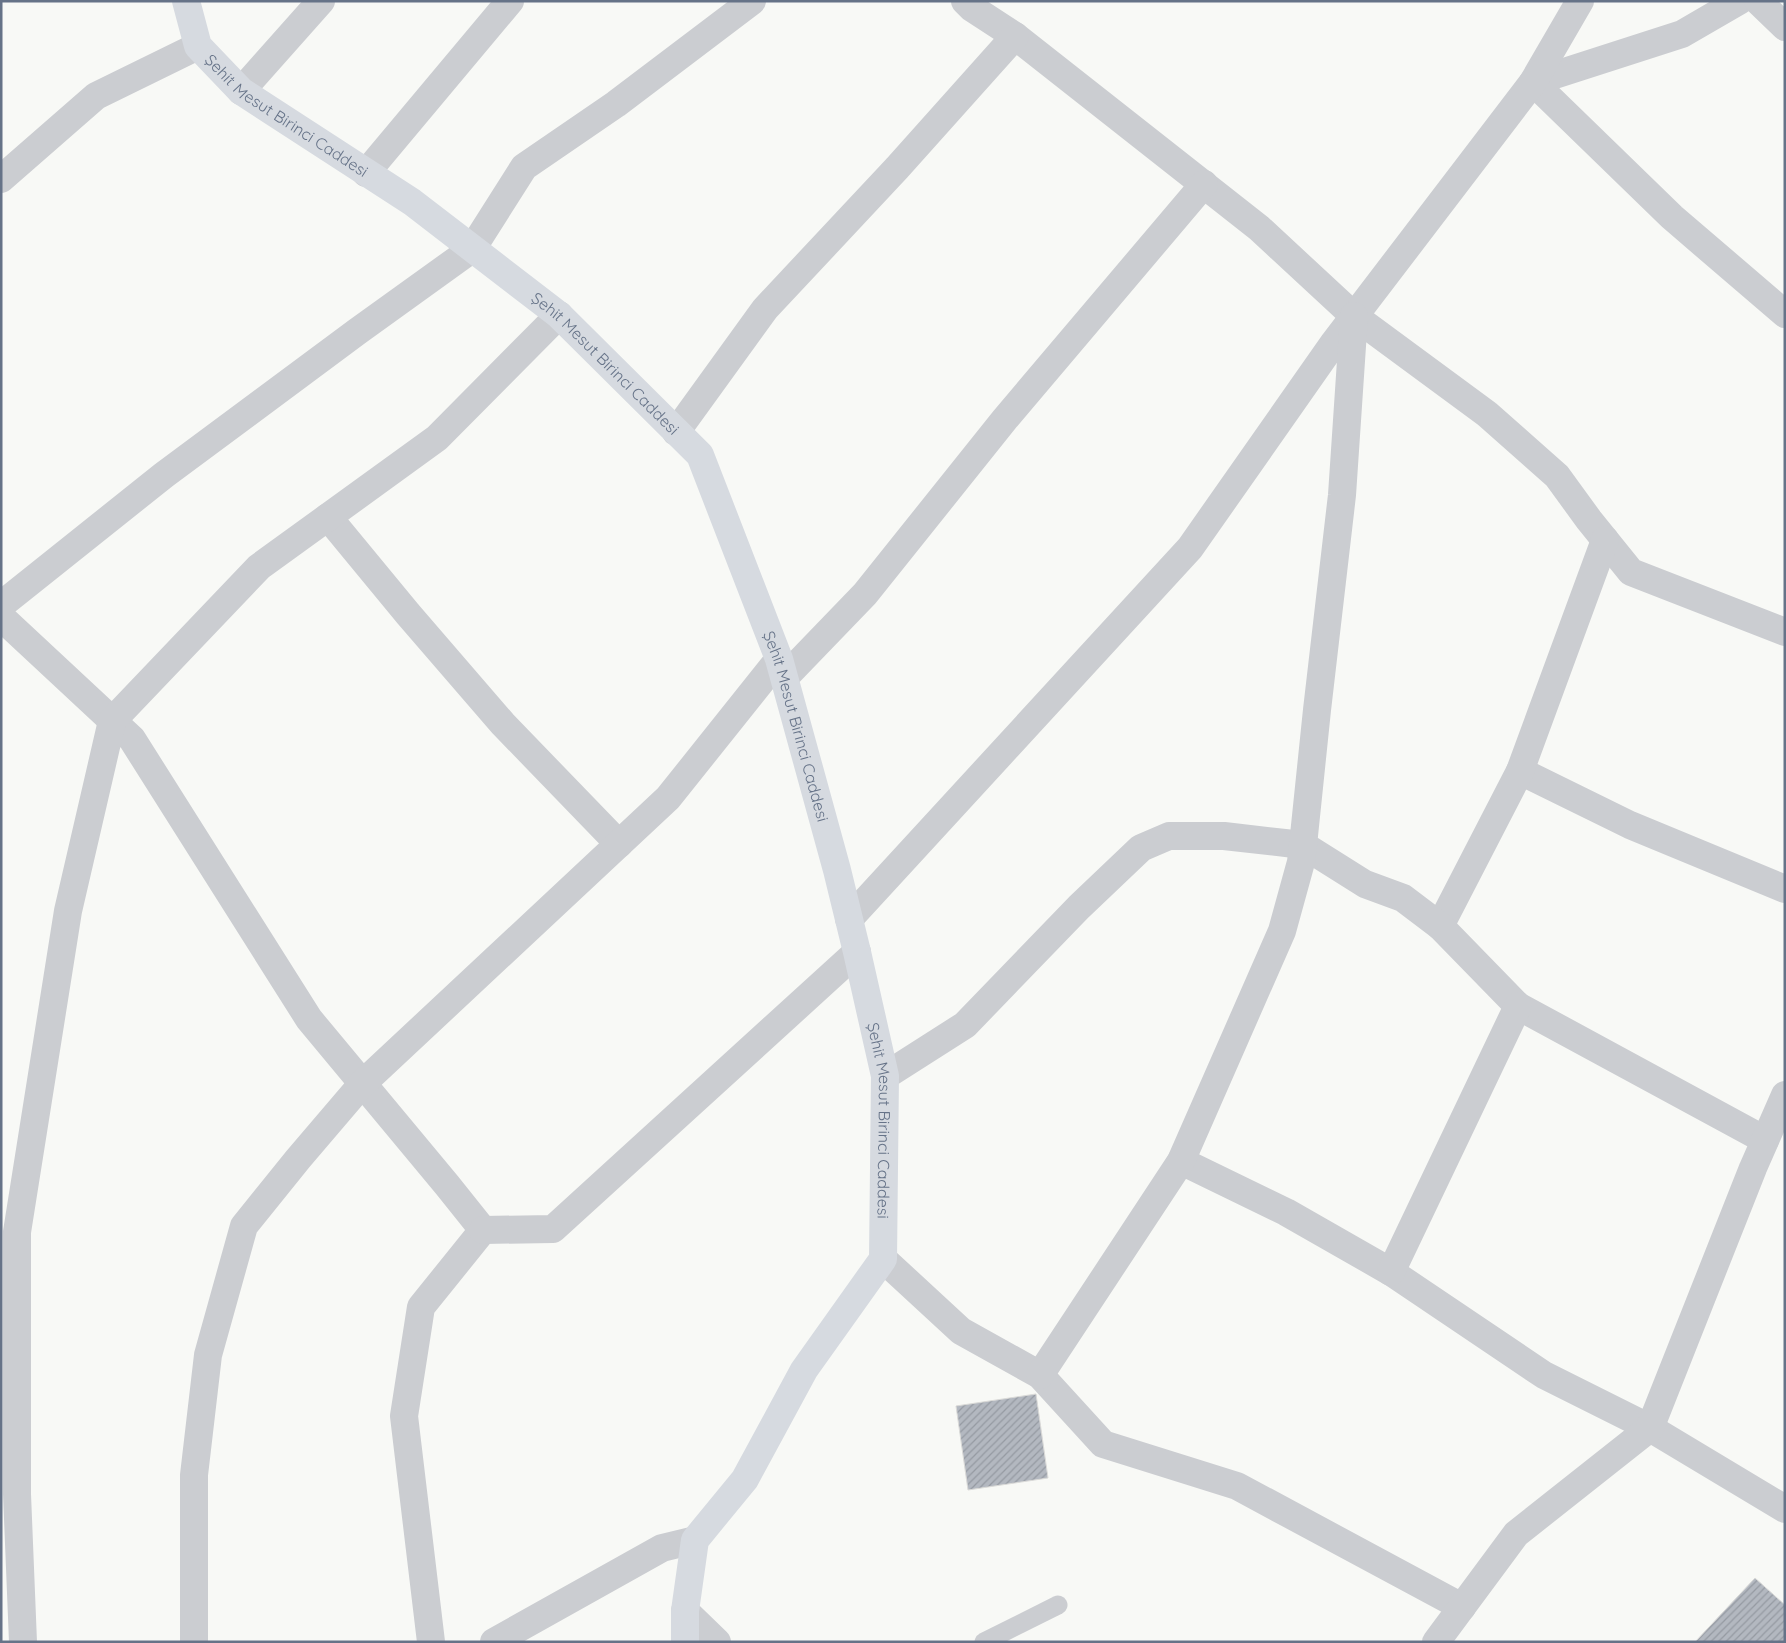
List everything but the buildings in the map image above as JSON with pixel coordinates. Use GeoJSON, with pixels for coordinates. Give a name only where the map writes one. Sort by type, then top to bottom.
{"type":"FeatureCollection","features":[{"type":"Feature","properties":{"kind":"main road","name":"Şehit Mesut Birinci Caddesi"},"geometry":{"type":"LineString","coordinates":[[186,1],[198,46],[241,91],[412,202],[559,315],[700,456],[782,668],[857,952],[885,1076],[882,1259]]}},
{"type":"Feature","properties":{"kind":"main road"},"geometry":{"type":"LineString","coordinates":[[685,1642],[684,1610],[695,1540],[745,1478],[804,1370],[882,1259]]}},
{"type":"Feature","properties":{"kind":"street"},"geometry":{"type":"LineString","coordinates":[[241,91],[321,1]]}},
{"type":"Feature","properties":{"kind":"street"},"geometry":{"type":"LineString","coordinates":[[366,173],[510,1]]}},
{"type":"Feature","properties":{"kind":"street"},"geometry":{"type":"LineString","coordinates":[[1,605],[164,475],[472,249],[524,167],[616,104],[752,1]]}},
{"type":"Feature","properties":{"kind":"street"},"geometry":{"type":"LineString","coordinates":[[965,1],[972,8],[1015,36],[1259,228],[1354,316],[1487,414],[1557,476],[1631,572],[1785,632]]}},
{"type":"Feature","properties":{"kind":"street"},"geometry":{"type":"LineString","coordinates":[[849,919],[1190,548],[1354,316],[1532,82],[1580,1]]}},
{"type":"Feature","properties":{"kind":"street"},"geometry":{"type":"LineString","coordinates":[[1532,82],[1682,34],[1739,1]]}},
{"type":"Feature","properties":{"kind":"street"},"geometry":{"type":"LineString","coordinates":[[1758,1],[1785,26]]}},
{"type":"Feature","properties":{"kind":"street"},"geometry":{"type":"LineString","coordinates":[[676,432],[766,309],[898,168],[1015,36]]}},
{"type":"Feature","properties":{"kind":"street"},"geometry":{"type":"LineString","coordinates":[[1,179],[96,96],[198,46]]}},
{"type":"Feature","properties":{"kind":"street"},"geometry":{"type":"LineString","coordinates":[[1532,82],[1672,217],[1785,314]]}},
{"type":"Feature","properties":{"kind":"street"},"geometry":{"type":"LineString","coordinates":[[194,1642],[194,1475],[208,1355],[244,1226],[362,1084],[668,798],[782,668],[865,594],[1005,419],[1204,184]]}},
{"type":"Feature","properties":{"kind":"street"},"geometry":{"type":"LineString","coordinates":[[23,1642],[17,1494],[17,1232],[68,911],[112,721],[259,566],[437,438],[559,315]]}},
{"type":"Feature","properties":{"kind":"street"},"geometry":{"type":"LineString","coordinates":[[1040,1375],[1181,1161],[1282,931],[1301,862],[1303,845],[1342,494],[1354,316]]}},
{"type":"Feature","properties":{"kind":"street"},"geometry":{"type":"LineString","coordinates":[[328,516],[408,614],[503,724],[619,844]]}},
{"type":"Feature","properties":{"kind":"street"},"geometry":{"type":"LineString","coordinates":[[1440,926],[1520,771],[1605,540]]}},
{"type":"Feature","properties":{"kind":"street"},"geometry":{"type":"LineString","coordinates":[[1,617],[132,739],[309,1019],[483,1230]]}},
{"type":"Feature","properties":{"kind":"street"},"geometry":{"type":"LineString","coordinates":[[1520,771],[1630,824],[1785,889]]}},
{"type":"Feature","properties":{"kind":"street"},"geometry":{"type":"LineString","coordinates":[[885,1076],[965,1025],[1079,907],[1141,848],[1169,836],[1224,836],[1303,845],[1365,884],[1403,898],[1440,926],[1518,1006],[1765,1140]]}},
{"type":"Feature","properties":{"kind":"street"},"geometry":{"type":"LineString","coordinates":[[483,1230],[552,1229],[857,952]]}},
{"type":"Feature","properties":{"kind":"street"},"geometry":{"type":"LineString","coordinates":[[1391,1272],[1518,1006]]}},
{"type":"Feature","properties":{"kind":"street"},"geometry":{"type":"LineString","coordinates":[[1436,1642],[1516,1534],[1650,1428],[1765,1140],[1785,1095]]}},
{"type":"Feature","properties":{"kind":"street"},"geometry":{"type":"LineString","coordinates":[[1181,1161],[1286,1212],[1391,1272],[1544,1375],[1650,1428],[1785,1510]]}},
{"type":"Feature","properties":{"kind":"street"},"geometry":{"type":"LineString","coordinates":[[431,1642],[404,1416],[421,1308],[483,1230]]}},
{"type":"Feature","properties":{"kind":"street"},"geometry":{"type":"LineString","coordinates":[[882,1259],[960,1330],[1040,1375],[1103,1444],[1237,1486],[1462,1607]]}},
{"type":"Feature","properties":{"kind":"street"},"geometry":{"type":"LineString","coordinates":[[494,1642],[662,1548],[695,1540]]}},
{"type":"Feature","properties":{"kind":"street"},"geometry":{"type":"LineString","coordinates":[[684,1610],[716,1642]]}},
{"type":"Feature","properties":{"kind":"lane"},"geometry":{"type":"LineString","coordinates":[[984,1642],[1058,1605]]}}]}
